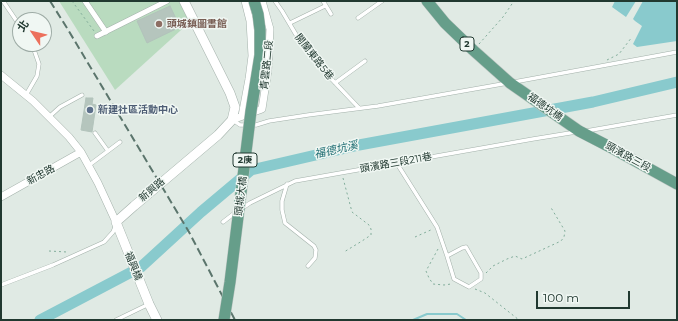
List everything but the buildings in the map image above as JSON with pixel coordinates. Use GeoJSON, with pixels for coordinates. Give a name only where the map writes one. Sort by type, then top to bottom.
{"type":"FeatureCollection","features":[{"type":"Feature","properties":{"kind":"main road","name":"頭城大橋"},"geometry":{"type":"LineString","coordinates":[[224,320],[251,111],[260,55],[260,30],[258,14],[254,1]]}},
{"type":"Feature","properties":{"kind":"main road","name":"2"},"geometry":{"type":"LineString","coordinates":[[427,1],[444,23],[510,83]]}},
{"type":"Feature","properties":{"kind":"main road","name":"福德坑橋"},"geometry":{"type":"LineString","coordinates":[[510,83],[579,131]]}},
{"type":"Feature","properties":{"kind":"main road","name":"頭濱路三段"},"geometry":{"type":"LineString","coordinates":[[579,131],[677,184]]}},
{"type":"Feature","properties":{"kind":"street"},"geometry":{"type":"LineString","coordinates":[[85,1],[106,32]]}},
{"type":"Feature","properties":{"kind":"street"},"geometry":{"type":"LineString","coordinates":[[97,36],[166,1]]}},
{"type":"Feature","properties":{"kind":"street"},"geometry":{"type":"LineString","coordinates":[[184,1],[230,93],[235,107],[232,120]]}},
{"type":"Feature","properties":{"kind":"street","name":"青雲路二段"},"geometry":{"type":"LineString","coordinates":[[242,116],[252,56],[250,21],[245,1]]}},
{"type":"Feature","properties":{"kind":"street","name":"青雲路二段"},"geometry":{"type":"LineString","coordinates":[[232,120],[262,108],[268,70],[270,29],[262,1]]}},
{"type":"Feature","properties":{"kind":"street"},"geometry":{"type":"LineString","coordinates":[[1,75],[33,101],[69,137],[81,152],[98,183],[116,222]]}},
{"type":"Feature","properties":{"kind":"street","name":"新興路"},"geometry":{"type":"LineString","coordinates":[[116,222],[218,135],[232,120]]}},
{"type":"Feature","properties":{"kind":"street","name":"新忠路"},"geometry":{"type":"LineString","coordinates":[[1,197],[81,152]]}},
{"type":"Feature","properties":{"kind":"street","name":"福興橋"},"geometry":{"type":"LineString","coordinates":[[116,222],[147,300]]}},
{"type":"Feature","properties":{"kind":"street"},"geometry":{"type":"LineString","coordinates":[[147,300],[155,318]]}},
{"type":"Feature","properties":{"kind":"lane"},"geometry":{"type":"LineString","coordinates":[[3,1],[12,14]]}},
{"type":"Feature","properties":{"kind":"lane","name":"開蘭東路5巷"},"geometry":{"type":"LineString","coordinates":[[275,1],[298,38],[335,83],[359,108]]}},
{"type":"Feature","properties":{"kind":"lane"},"geometry":{"type":"LineString","coordinates":[[323,1],[331,14]]}},
{"type":"Feature","properties":{"kind":"lane"},"geometry":{"type":"LineString","coordinates":[[358,18],[382,1]]}},
{"type":"Feature","properties":{"kind":"lane"},"geometry":{"type":"LineString","coordinates":[[290,23],[325,6]]}},
{"type":"Feature","properties":{"kind":"lane"},"geometry":{"type":"LineString","coordinates":[[26,95],[37,76],[39,64],[35,52]]}},
{"type":"Feature","properties":{"kind":"lane"},"geometry":{"type":"LineString","coordinates":[[232,120],[240,125],[256,124],[413,100],[677,52]]}},
{"type":"Feature","properties":{"kind":"lane"},"geometry":{"type":"LineString","coordinates":[[335,83],[365,60]]}},
{"type":"Feature","properties":{"kind":"lane"},"geometry":{"type":"LineString","coordinates":[[49,117],[60,107],[82,95]]}},
{"type":"Feature","properties":{"kind":"lane","name":"頭濱路三段211巷"},"geometry":{"type":"LineString","coordinates":[[223,222],[250,203],[295,181],[533,138],[593,130],[677,115]]}},
{"type":"Feature","properties":{"kind":"lane"},"geometry":{"type":"LineString","coordinates":[[96,133],[108,151]]}},
{"type":"Feature","properties":{"kind":"lane"},"geometry":{"type":"LineString","coordinates":[[88,166],[120,142]]}},
{"type":"Feature","properties":{"kind":"lane"},"geometry":{"type":"LineString","coordinates":[[396,162],[437,227],[448,256],[454,279],[469,287],[481,280],[481,273],[466,248],[462,248],[448,256]]}},
{"type":"Feature","properties":{"kind":"lane"},"geometry":{"type":"LineString","coordinates":[[287,184],[282,201],[282,210],[285,223],[314,246],[316,250],[315,258],[308,266]]}},
{"type":"Feature","properties":{"kind":"lane"},"geometry":{"type":"LineString","coordinates":[[1,285],[53,266],[104,242],[113,232],[116,222]]}},
{"type":"Feature","properties":{"kind":"lane"},"geometry":{"type":"LineString","coordinates":[[116,320],[147,300]]}},
{"type":"Feature","properties":{"kind":"path"},"geometry":{"type":"LineString","coordinates":[[72,1],[97,36]]}},
{"type":"Feature","properties":{"kind":"path"},"geometry":{"type":"LineString","coordinates":[[473,50],[503,17],[514,1]]}},
{"type":"Feature","properties":{"kind":"path"},"geometry":{"type":"LineString","coordinates":[[597,66],[619,54],[632,37]]}},
{"type":"Feature","properties":{"kind":"path"},"geometry":{"type":"LineString","coordinates":[[342,173],[352,212],[369,225],[371,230],[371,235],[344,252]]}},
{"type":"Feature","properties":{"kind":"path"},"geometry":{"type":"LineString","coordinates":[[482,277],[493,266],[507,258],[515,256],[522,259],[561,241],[564,237],[565,231],[550,206]]}},
{"type":"Feature","properties":{"kind":"path"},"geometry":{"type":"LineString","coordinates":[[415,237],[437,227]]}},
{"type":"Feature","properties":{"kind":"path"},"geometry":{"type":"LineString","coordinates":[[438,249],[426,271],[433,284],[444,285],[460,282]]}},
{"type":"Feature","properties":{"kind":"path"},"geometry":{"type":"LineString","coordinates":[[49,251],[82,252]]}},
{"type":"Feature","properties":{"kind":"path"},"geometry":{"type":"LineString","coordinates":[[469,287],[485,294],[519,320]]}},
{"type":"Feature","properties":{"kind":"green space"},"geometry":{"type":"Polygon","coordinates":[[[59,1],[180,1],[191,21],[115,90],[59,1]]]}},
{"type":"Feature","properties":{"kind":"water"},"geometry":{"type":"Polygon","coordinates":[[[615,1],[636,1],[626,17],[612,7],[615,1]]]}},
{"type":"Feature","properties":{"kind":"water"},"geometry":{"type":"Polygon","coordinates":[[[643,1],[677,1],[677,41],[637,47],[633,44],[642,26],[633,19],[643,1]]]}},
{"type":"Feature","properties":{"kind":"waterway","name":"福德坑溪"},"geometry":{"type":"LineString","coordinates":[[40,320],[141,267],[201,212],[251,170],[359,145],[593,102],[677,82]]}},
{"type":"Feature","properties":{"kind":"waterway"},"geometry":{"type":"LineString","coordinates":[[413,320],[427,314],[457,314],[466,320]]}},
{"type":"Feature","properties":{"kind":"railway"},"geometry":{"type":"LineString","coordinates":[[50,1],[189,232],[235,320]]}},
{"type":"Feature","properties":{"kind":"place","name":"頭城鎮圖書館"},"geometry":{"type":"Point","coordinates":[159,24]}},
{"type":"Feature","properties":{"kind":"place","name":"新建社區活動中心"},"geometry":{"type":"Point","coordinates":[90,110]}}]}
